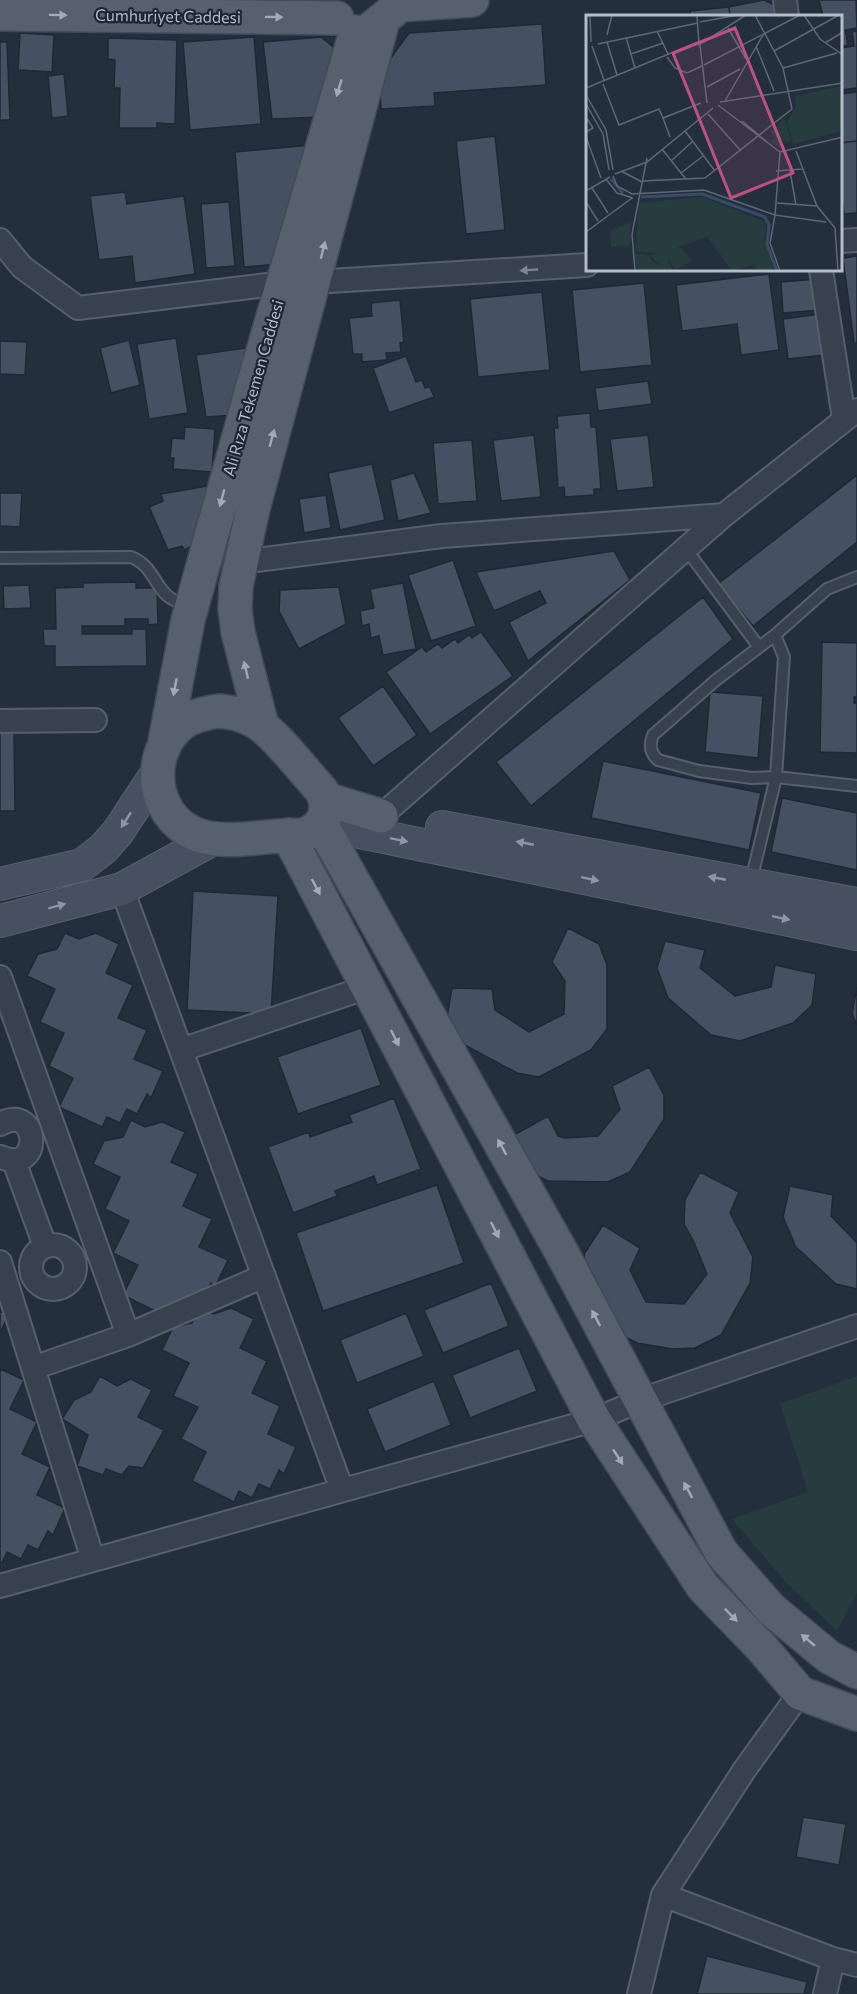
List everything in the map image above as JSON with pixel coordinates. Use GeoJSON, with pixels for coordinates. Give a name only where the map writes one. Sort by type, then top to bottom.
{"type":"FeatureCollection","features":[{"type":"Feature","properties":{"kind":"main road","name":"Cumhuriyet Caddesi"},"geometry":{"type":"LineString","coordinates":[[0,14],[369,12],[472,0]]}},
{"type":"Feature","properties":{"kind":"main road","name":"Ali Rıza Tekemen Caddesi"},"geometry":{"type":"LineString","coordinates":[[262,726],[238,633],[236,586],[299,283],[369,12]]}},
{"type":"Feature","properties":{"kind":"main road","name":"Ali Rıza Tekemen Caddesi"},"geometry":{"type":"LineString","coordinates":[[161,759],[193,604],[299,283]]}},
{"type":"Feature","properties":{"kind":"main road"},"geometry":{"type":"LineString","coordinates":[[323,812],[312,832],[303,835],[213,839],[192,833],[174,819],[162,801],[157,779],[168,739],[181,724],[199,715],[219,711],[238,713],[262,726],[322,791],[323,812],[721,1552],[771,1609],[829,1657],[857,1672]]}},
{"type":"Feature","properties":{"kind":"main road"},"geometry":{"type":"LineString","coordinates":[[0,884],[82,865],[103,849],[118,832],[161,759]]}},
{"type":"Feature","properties":{"kind":"main road"},"geometry":{"type":"LineString","coordinates":[[323,812],[381,816],[748,898],[857,934]]}},
{"type":"Feature","properties":{"kind":"main road"},"geometry":{"type":"LineString","coordinates":[[323,812],[748,898],[857,904]]}},
{"type":"Feature","properties":{"kind":"main road"},"geometry":{"type":"LineString","coordinates":[[288,835],[594,1420],[704,1587],[762,1648],[800,1693],[857,1714]]}},
{"type":"Feature","properties":{"kind":"main road"},"geometry":{"type":"LineString","coordinates":[[0,921],[122,889],[213,839]]}},
{"type":"Feature","properties":{"kind":"street"},"geometry":{"type":"LineString","coordinates":[[784,0],[787,15]]}},
{"type":"Feature","properties":{"kind":"street"},"geometry":{"type":"LineString","coordinates":[[0,240],[22,267],[78,308],[299,283],[586,265]]}},
{"type":"Feature","properties":{"kind":"street"},"geometry":{"type":"LineString","coordinates":[[842,242],[857,240]]}},
{"type":"Feature","properties":{"kind":"street"},"geometry":{"type":"LineString","coordinates":[[381,816],[724,515],[850,415],[822,272]]}},
{"type":"Feature","properties":{"kind":"street"},"geometry":{"type":"LineString","coordinates":[[241,562],[442,536],[724,515]]}},
{"type":"Feature","properties":{"kind":"street"},"geometry":{"type":"LineString","coordinates":[[0,721],[95,720]]}},
{"type":"Feature","properties":{"kind":"street"},"geometry":{"type":"LineString","coordinates":[[122,889],[342,1490]]}},
{"type":"Feature","properties":{"kind":"street"},"geometry":{"type":"LineString","coordinates":[[0,977],[9,1028],[55,1130],[128,1335]]}},
{"type":"Feature","properties":{"kind":"street"},"geometry":{"type":"LineString","coordinates":[[181,1050],[368,987]]}},
{"type":"Feature","properties":{"kind":"street"},"geometry":{"type":"LineString","coordinates":[[2,1115],[26,1125],[32,1137],[30,1150],[21,1159],[7,1158],[45,1246]]}},
{"type":"Feature","properties":{"kind":"street"},"geometry":{"type":"LineString","coordinates":[[32,1137],[55,1130]]}},
{"type":"Feature","properties":{"kind":"street"},"geometry":{"type":"LineString","coordinates":[[59,1245],[71,1253],[74,1259],[75,1273],[72,1280],[60,1289],[44,1288],[33,1277],[31,1262],[34,1254],[45,1246],[59,1245]]}},
{"type":"Feature","properties":{"kind":"street"},"geometry":{"type":"LineString","coordinates":[[74,1259],[97,1247]]}},
{"type":"Feature","properties":{"kind":"street"},"geometry":{"type":"LineString","coordinates":[[31,1270],[1,1266],[93,1560]]}},
{"type":"Feature","properties":{"kind":"street"},"geometry":{"type":"LineString","coordinates":[[33,1368],[128,1335],[264,1276]]}},
{"type":"Feature","properties":{"kind":"street"},"geometry":{"type":"LineString","coordinates":[[0,1586],[594,1420],[641,1400],[857,1326]]}},
{"type":"Feature","properties":{"kind":"street"},"geometry":{"type":"LineString","coordinates":[[639,1994],[663,1895],[745,1770],[800,1693]]}},
{"type":"Feature","properties":{"kind":"street"},"geometry":{"type":"LineString","coordinates":[[663,1895],[833,1959],[857,1965]]}},
{"type":"Feature","properties":{"kind":"street"},"geometry":{"type":"LineString","coordinates":[[825,1994],[833,1959]]}},
{"type":"Feature","properties":{"kind":"lane"},"geometry":{"type":"LineString","coordinates":[[686,549],[759,647]]}},
{"type":"Feature","properties":{"kind":"lane"},"geometry":{"type":"LineString","coordinates":[[0,558],[131,557],[146,566],[161,591],[167,596],[178,603],[193,604]]}},
{"type":"Feature","properties":{"kind":"lane"},"geometry":{"type":"LineString","coordinates":[[857,578],[827,589],[775,634],[716,680],[653,735],[650,749],[658,760],[699,771],[752,778],[776,777],[857,786]]}},
{"type":"Feature","properties":{"kind":"lane"},"geometry":{"type":"LineString","coordinates":[[748,898],[776,777],[784,657],[775,634]]}},
{"type":"Feature","properties":{"kind":"green space"},"geometry":{"type":"Polygon","coordinates":[[[857,1376],[857,1593],[837,1631],[784,1580],[732,1519],[808,1492],[780,1404],[857,1376]]]}},
{"type":"Feature","properties":{"kind":"building"},"geometry":{"type":"Polygon","coordinates":[[[764,0],[774,5],[781,15],[730,15],[729,7],[764,0]]]}},
{"type":"Feature","properties":{"kind":"building"},"geometry":{"type":"Polygon","coordinates":[[[819,0],[856,0],[857,28],[845,30],[848,45],[842,46],[842,15],[823,15],[819,0]]]}},
{"type":"Feature","properties":{"kind":"building"},"geometry":{"type":"Polygon","coordinates":[[[729,7],[730,15],[691,15],[690,11],[729,7]]]}},
{"type":"Feature","properties":{"kind":"building"},"geometry":{"type":"Polygon","coordinates":[[[542,24],[546,85],[434,93],[435,106],[381,109],[379,74],[409,33],[542,24]]]}},
{"type":"Feature","properties":{"kind":"building"},"geometry":{"type":"Polygon","coordinates":[[[857,31],[857,88],[842,90],[842,48],[854,46],[852,32],[857,31]]]}},
{"type":"Feature","properties":{"kind":"building"},"geometry":{"type":"Polygon","coordinates":[[[20,33],[54,35],[52,72],[18,70],[20,33]]]}},
{"type":"Feature","properties":{"kind":"building"},"geometry":{"type":"Polygon","coordinates":[[[254,37],[261,124],[190,130],[183,42],[254,37]]]}},
{"type":"Feature","properties":{"kind":"building"},"geometry":{"type":"Polygon","coordinates":[[[321,37],[341,53],[322,117],[272,119],[263,42],[321,37]]]}},
{"type":"Feature","properties":{"kind":"building"},"geometry":{"type":"Polygon","coordinates":[[[108,38],[177,40],[175,124],[157,123],[157,128],[119,128],[120,88],[114,88],[115,60],[108,59],[108,38]]]}},
{"type":"Feature","properties":{"kind":"building"},"geometry":{"type":"Polygon","coordinates":[[[0,42],[7,42],[10,120],[0,120],[0,42]]]}},
{"type":"Feature","properties":{"kind":"building"},"geometry":{"type":"Polygon","coordinates":[[[64,74],[68,116],[52,118],[48,76],[64,74]]]}},
{"type":"Feature","properties":{"kind":"building"},"geometry":{"type":"Polygon","coordinates":[[[857,92],[857,141],[842,143],[842,94],[857,92]]]}},
{"type":"Feature","properties":{"kind":"building"},"geometry":{"type":"Polygon","coordinates":[[[495,136],[505,230],[466,234],[456,141],[495,136]]]}},
{"type":"Feature","properties":{"kind":"building"},"geometry":{"type":"Polygon","coordinates":[[[857,141],[857,213],[844,214],[842,143],[857,141]]]}},
{"type":"Feature","properties":{"kind":"building"},"geometry":{"type":"Polygon","coordinates":[[[311,145],[279,264],[244,267],[235,152],[311,145]]]}},
{"type":"Feature","properties":{"kind":"building"},"geometry":{"type":"Polygon","coordinates":[[[125,192],[127,204],[184,196],[195,274],[135,283],[132,256],[99,260],[90,196],[125,192]]]}},
{"type":"Feature","properties":{"kind":"building"},"geometry":{"type":"Polygon","coordinates":[[[229,202],[235,266],[206,268],[201,204],[229,202]]]}},
{"type":"Feature","properties":{"kind":"building"},"geometry":{"type":"Polygon","coordinates":[[[857,256],[857,343],[854,343],[843,258],[857,256]]]}},
{"type":"Feature","properties":{"kind":"building"},"geometry":{"type":"Polygon","coordinates":[[[769,274],[779,350],[741,355],[737,324],[682,331],[676,285],[769,274]]]}},
{"type":"Feature","properties":{"kind":"building"},"geometry":{"type":"Polygon","coordinates":[[[818,279],[821,310],[783,313],[781,282],[818,279]]]}},
{"type":"Feature","properties":{"kind":"building"},"geometry":{"type":"Polygon","coordinates":[[[644,283],[652,365],[580,372],[572,290],[644,283]]]}},
{"type":"Feature","properties":{"kind":"building"},"geometry":{"type":"Polygon","coordinates":[[[542,292],[550,370],[478,377],[470,299],[542,292]]]}},
{"type":"Feature","properties":{"kind":"building"},"geometry":{"type":"Polygon","coordinates":[[[400,300],[404,342],[400,343],[401,352],[386,353],[387,360],[362,362],[362,354],[353,354],[349,318],[372,316],[371,303],[400,300]]]}},
{"type":"Feature","properties":{"kind":"building"},"geometry":{"type":"Polygon","coordinates":[[[821,314],[825,355],[788,359],[783,319],[821,314]]]}},
{"type":"Feature","properties":{"kind":"building"},"geometry":{"type":"Polygon","coordinates":[[[176,338],[188,413],[149,419],[137,344],[176,338]]]}},
{"type":"Feature","properties":{"kind":"building"},"geometry":{"type":"Polygon","coordinates":[[[129,340],[140,385],[111,393],[100,348],[129,340]]]}},
{"type":"Feature","properties":{"kind":"building"},"geometry":{"type":"Polygon","coordinates":[[[0,341],[27,342],[25,375],[0,374],[0,341]]]}},
{"type":"Feature","properties":{"kind":"building"},"geometry":{"type":"Polygon","coordinates":[[[253,347],[235,415],[206,417],[196,355],[253,347]]]}},
{"type":"Feature","properties":{"kind":"building"},"geometry":{"type":"Polygon","coordinates":[[[406,356],[416,382],[422,380],[425,388],[430,387],[434,397],[389,413],[373,368],[406,356]]]}},
{"type":"Feature","properties":{"kind":"building"},"geometry":{"type":"Polygon","coordinates":[[[648,381],[652,404],[598,411],[595,388],[648,381]]]}},
{"type":"Feature","properties":{"kind":"building"},"geometry":{"type":"Polygon","coordinates":[[[590,413],[591,427],[596,427],[601,489],[594,489],[594,495],[565,497],[564,487],[558,488],[554,428],[558,428],[557,416],[590,413]]]}},
{"type":"Feature","properties":{"kind":"building"},"geometry":{"type":"Polygon","coordinates":[[[185,427],[215,429],[212,472],[173,469],[174,458],[170,458],[172,438],[184,439],[185,427]]]}},
{"type":"Feature","properties":{"kind":"building"},"geometry":{"type":"Polygon","coordinates":[[[534,435],[541,497],[501,501],[493,440],[534,435]]]}},
{"type":"Feature","properties":{"kind":"building"},"geometry":{"type":"Polygon","coordinates":[[[648,435],[654,487],[617,491],[610,439],[648,435]]]}},
{"type":"Feature","properties":{"kind":"building"},"geometry":{"type":"Polygon","coordinates":[[[472,440],[477,501],[438,504],[433,443],[472,440]]]}},
{"type":"Feature","properties":{"kind":"building"},"geometry":{"type":"Polygon","coordinates":[[[372,464],[385,520],[340,530],[328,473],[372,464]]]}},
{"type":"Feature","properties":{"kind":"building"},"geometry":{"type":"Polygon","coordinates":[[[414,473],[431,513],[398,521],[390,480],[414,473]]]}},
{"type":"Feature","properties":{"kind":"building"},"geometry":{"type":"Polygon","coordinates":[[[857,475],[857,542],[753,626],[718,584],[857,475]]]}},
{"type":"Feature","properties":{"kind":"building"},"geometry":{"type":"Polygon","coordinates":[[[213,485],[202,539],[185,550],[182,546],[168,550],[149,507],[163,501],[161,494],[213,485]]]}},
{"type":"Feature","properties":{"kind":"building"},"geometry":{"type":"Polygon","coordinates":[[[0,493],[22,493],[20,527],[0,526],[0,493]]]}},
{"type":"Feature","properties":{"kind":"building"},"geometry":{"type":"Polygon","coordinates":[[[326,495],[331,528],[304,533],[299,499],[326,495]]]}},
{"type":"Feature","properties":{"kind":"building"},"geometry":{"type":"Polygon","coordinates":[[[614,551],[630,580],[528,661],[509,622],[546,603],[540,591],[494,611],[476,572],[614,551]]]}},
{"type":"Feature","properties":{"kind":"building"},"geometry":{"type":"Polygon","coordinates":[[[453,560],[476,626],[431,641],[408,575],[453,560]]]}},
{"type":"Feature","properties":{"kind":"building"},"geometry":{"type":"Polygon","coordinates":[[[136,582],[136,588],[157,588],[158,624],[148,625],[148,619],[125,619],[125,626],[82,626],[82,634],[132,634],[132,629],[146,629],[147,666],[55,667],[55,646],[44,646],[43,629],[56,629],[55,588],[83,587],[83,583],[136,582]]]}},
{"type":"Feature","properties":{"kind":"building"},"geometry":{"type":"Polygon","coordinates":[[[403,583],[416,649],[383,655],[379,636],[371,638],[369,624],[362,626],[360,611],[374,608],[370,589],[403,583]]]}},
{"type":"Feature","properties":{"kind":"building"},"geometry":{"type":"Polygon","coordinates":[[[29,585],[31,608],[4,609],[3,586],[29,585]]]}},
{"type":"Feature","properties":{"kind":"building"},"geometry":{"type":"Polygon","coordinates":[[[339,587],[346,624],[299,649],[279,611],[280,590],[339,587]]]}},
{"type":"Feature","properties":{"kind":"building"},"geometry":{"type":"Polygon","coordinates":[[[703,597],[733,639],[531,806],[496,762],[703,597]]]}},
{"type":"Feature","properties":{"kind":"building"},"geometry":{"type":"Polygon","coordinates":[[[481,632],[513,676],[430,734],[386,672],[422,647],[426,652],[438,644],[442,648],[455,639],[458,643],[469,635],[472,638],[481,632]]]}},
{"type":"Feature","properties":{"kind":"building"},"geometry":{"type":"Polygon","coordinates":[[[822,642],[857,643],[857,697],[854,697],[854,703],[857,703],[857,753],[820,752],[822,642]]]}},
{"type":"Feature","properties":{"kind":"building"},"geometry":{"type":"Polygon","coordinates":[[[383,686],[417,735],[373,766],[338,718],[383,686]]]}},
{"type":"Feature","properties":{"kind":"building"},"geometry":{"type":"Polygon","coordinates":[[[710,692],[763,696],[758,758],[705,752],[710,692]]]}},
{"type":"Feature","properties":{"kind":"building"},"geometry":{"type":"Polygon","coordinates":[[[0,733],[14,733],[15,811],[0,811],[0,733]]]}},
{"type":"Feature","properties":{"kind":"building"},"geometry":{"type":"Polygon","coordinates":[[[603,761],[761,793],[749,850],[591,818],[603,761]]]}},
{"type":"Feature","properties":{"kind":"building"},"geometry":{"type":"Polygon","coordinates":[[[782,798],[857,813],[857,870],[771,852],[782,798]]]}},
{"type":"Feature","properties":{"kind":"building"},"geometry":{"type":"Polygon","coordinates":[[[193,891],[278,896],[271,1014],[187,1010],[193,891]]]}},
{"type":"Feature","properties":{"kind":"building"},"geometry":{"type":"Polygon","coordinates":[[[568,928],[599,944],[607,965],[607,1029],[591,1050],[539,1077],[517,1073],[461,1043],[447,1017],[452,988],[492,989],[495,1010],[529,1032],[564,1014],[565,981],[552,962],[568,928]]]}},
{"type":"Feature","properties":{"kind":"building"},"geometry":{"type":"Polygon","coordinates":[[[65,933],[79,939],[96,933],[119,944],[106,973],[133,985],[118,1018],[147,1030],[134,1059],[163,1071],[151,1098],[147,1094],[137,1114],[127,1109],[120,1123],[107,1117],[102,1127],[59,1107],[73,1078],[49,1066],[64,1033],[40,1022],[55,989],[27,976],[38,954],[57,949],[65,933]]]}},
{"type":"Feature","properties":{"kind":"building"},"geometry":{"type":"Polygon","coordinates":[[[665,941],[705,950],[700,968],[735,996],[771,987],[775,965],[816,974],[812,1005],[793,1023],[740,1041],[711,1035],[668,998],[657,968],[665,941]]]}},
{"type":"Feature","properties":{"kind":"building"},"geometry":{"type":"Polygon","coordinates":[[[857,987],[857,1025],[852,1014],[857,987]]]}},
{"type":"Feature","properties":{"kind":"building"},"geometry":{"type":"Polygon","coordinates":[[[361,1028],[381,1085],[298,1114],[277,1057],[361,1028]]]}},
{"type":"Feature","properties":{"kind":"building"},"geometry":{"type":"Polygon","coordinates":[[[649,1067],[664,1095],[664,1119],[630,1172],[608,1182],[548,1181],[524,1169],[514,1135],[548,1116],[558,1136],[565,1138],[598,1136],[620,1109],[612,1086],[649,1067]]]}},
{"type":"Feature","properties":{"kind":"building"},"geometry":{"type":"Polygon","coordinates":[[[394,1098],[421,1169],[377,1185],[374,1176],[335,1191],[337,1196],[293,1213],[268,1147],[309,1132],[310,1137],[352,1122],[349,1115],[394,1098]]]}},
{"type":"Feature","properties":{"kind":"building"},"geometry":{"type":"Polygon","coordinates":[[[131,1120],[145,1127],[162,1122],[185,1132],[171,1162],[198,1174],[183,1206],[212,1219],[199,1247],[228,1260],[215,1287],[211,1283],[201,1302],[165,1316],[123,1295],[138,1265],[113,1253],[129,1221],[105,1209],[120,1177],[93,1164],[104,1141],[123,1137],[131,1120]]]}},
{"type":"Feature","properties":{"kind":"building"},"geometry":{"type":"Polygon","coordinates":[[[700,1172],[739,1192],[730,1213],[753,1257],[750,1283],[721,1335],[695,1348],[673,1349],[637,1343],[615,1332],[586,1278],[584,1254],[603,1225],[640,1248],[630,1270],[646,1302],[684,1304],[707,1274],[684,1224],[685,1200],[700,1172]]]}},
{"type":"Feature","properties":{"kind":"building"},"geometry":{"type":"Polygon","coordinates":[[[437,1185],[464,1263],[323,1311],[296,1233],[437,1185]]]}},
{"type":"Feature","properties":{"kind":"building"},"geometry":{"type":"Polygon","coordinates":[[[790,1186],[833,1195],[831,1216],[857,1243],[857,1289],[836,1284],[796,1247],[783,1217],[790,1186]]]}},
{"type":"Feature","properties":{"kind":"building"},"geometry":{"type":"Polygon","coordinates":[[[491,1283],[509,1326],[443,1353],[424,1310],[491,1283]]]}},
{"type":"Feature","properties":{"kind":"building"},"geometry":{"type":"Polygon","coordinates":[[[200,1307],[214,1314],[231,1308],[254,1319],[240,1348],[267,1361],[252,1393],[280,1406],[268,1434],[296,1447],[284,1474],[279,1470],[270,1489],[259,1484],[252,1498],[239,1491],[234,1502],[192,1481],[206,1452],[181,1439],[198,1407],[173,1396],[189,1363],[162,1350],[173,1327],[192,1323],[200,1307]]]}},
{"type":"Feature","properties":{"kind":"building"},"geometry":{"type":"Polygon","coordinates":[[[0,1311],[8,1315],[0,1334],[0,1311]]]}},
{"type":"Feature","properties":{"kind":"building"},"geometry":{"type":"Polygon","coordinates":[[[406,1313],[424,1356],[357,1383],[340,1340],[406,1313]]]}},
{"type":"Feature","properties":{"kind":"building"},"geometry":{"type":"Polygon","coordinates":[[[519,1348],[537,1391],[470,1418],[452,1375],[519,1348]]]}},
{"type":"Feature","properties":{"kind":"building"},"geometry":{"type":"Polygon","coordinates":[[[0,1369],[24,1380],[10,1409],[37,1422],[22,1454],[50,1467],[37,1495],[65,1508],[53,1535],[48,1531],[38,1550],[28,1545],[21,1559],[7,1552],[2,1563],[0,1562],[0,1369]]]}},
{"type":"Feature","properties":{"kind":"building"},"geometry":{"type":"Polygon","coordinates":[[[100,1376],[117,1386],[131,1379],[152,1390],[138,1417],[164,1430],[143,1468],[129,1466],[122,1475],[106,1469],[103,1475],[77,1466],[88,1435],[62,1419],[74,1400],[91,1392],[100,1376]]]}},
{"type":"Feature","properties":{"kind":"building"},"geometry":{"type":"Polygon","coordinates":[[[434,1381],[451,1425],[385,1452],[367,1409],[434,1381]]]}},
{"type":"Feature","properties":{"kind":"building"},"geometry":{"type":"Polygon","coordinates":[[[803,1817],[846,1824],[839,1865],[796,1857],[803,1817]]]}},
{"type":"Feature","properties":{"kind":"building"},"geometry":{"type":"Polygon","coordinates":[[[707,1956],[807,1982],[804,1994],[697,1994],[707,1956]]]}}]}
